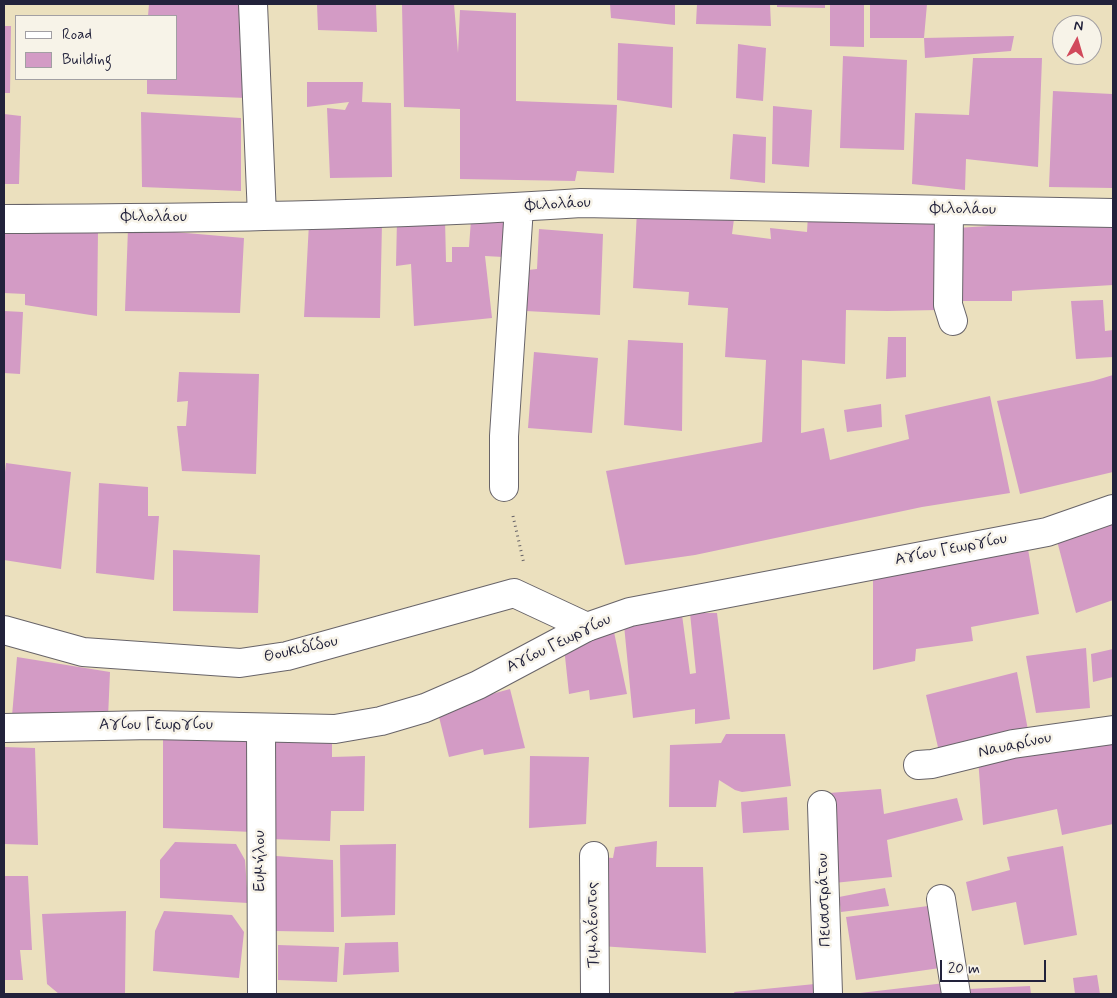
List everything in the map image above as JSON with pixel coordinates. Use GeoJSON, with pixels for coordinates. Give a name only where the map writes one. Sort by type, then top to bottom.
{"type":"FeatureCollection","features":[{"type":"Feature","properties":{"kind":"street"},"geometry":{"type":"LineString","coordinates":[[252,4],[262,216]]}},
{"type":"Feature","properties":{"kind":"street","name":"Φιλολάου"},"geometry":{"type":"LineString","coordinates":[[4,219],[262,216],[520,207],[581,203],[1113,213]]}},
{"type":"Feature","properties":{"kind":"street"},"geometry":{"type":"LineString","coordinates":[[504,487],[504,436],[520,207]]}},
{"type":"Feature","properties":{"kind":"street"},"geometry":{"type":"LineString","coordinates":[[949,210],[948,305],[953,320]]}},
{"type":"Feature","properties":{"kind":"street","name":"Αγίου Γεωργίου"},"geometry":{"type":"LineString","coordinates":[[4,728],[152,725],[335,729],[381,721],[425,708],[478,684],[587,627],[630,612],[1047,532],[1113,509]]}},
{"type":"Feature","properties":{"kind":"street","name":"Θουκιδίδου"},"geometry":{"type":"LineString","coordinates":[[4,630],[83,652],[240,663],[287,656],[514,593],[587,627]]}},
{"type":"Feature","properties":{"kind":"street","name":"Ευμήλου"},"geometry":{"type":"LineString","coordinates":[[261,728],[262,994]]}},
{"type":"Feature","properties":{"kind":"street","name":"Ναυαρίνου"},"geometry":{"type":"LineString","coordinates":[[918,765],[932,764],[1013,744],[1113,730]]}},
{"type":"Feature","properties":{"kind":"street","name":"Πεισιστράτου"},"geometry":{"type":"LineString","coordinates":[[822,806],[828,994]]}},
{"type":"Feature","properties":{"kind":"street","name":"Τιμολέοντος"},"geometry":{"type":"LineString","coordinates":[[594,856],[595,994]]}},
{"type":"Feature","properties":{"kind":"street"},"geometry":{"type":"LineString","coordinates":[[941,899],[956,994]]}},
{"type":"Feature","properties":{"kind":"path"},"geometry":{"type":"LineString","coordinates":[[504,487],[516,528],[532,601]]}},
{"type":"Feature","properties":{"kind":"building"},"geometry":{"type":"Polygon","coordinates":[[[149,4],[247,4],[246,98],[147,94],[147,80],[178,80],[178,15],[148,15],[149,4]]]}},
{"type":"Feature","properties":{"kind":"building"},"geometry":{"type":"Polygon","coordinates":[[[317,4],[376,4],[377,32],[318,30],[317,4]]]}},
{"type":"Feature","properties":{"kind":"building"},"geometry":{"type":"Polygon","coordinates":[[[402,4],[454,4],[458,53],[460,10],[516,13],[516,101],[617,105],[614,173],[577,171],[575,181],[460,179],[460,109],[404,107],[402,4]]]}},
{"type":"Feature","properties":{"kind":"building"},"geometry":{"type":"Polygon","coordinates":[[[610,4],[675,4],[675,25],[611,18],[610,4]]]}},
{"type":"Feature","properties":{"kind":"building"},"geometry":{"type":"Polygon","coordinates":[[[697,4],[770,4],[771,26],[696,24],[697,4]]]}},
{"type":"Feature","properties":{"kind":"building"},"geometry":{"type":"Polygon","coordinates":[[[777,4],[825,4],[825,8],[777,7],[777,4]]]}},
{"type":"Feature","properties":{"kind":"building"},"geometry":{"type":"Polygon","coordinates":[[[830,4],[864,4],[864,47],[830,46],[830,4]]]}},
{"type":"Feature","properties":{"kind":"building"},"geometry":{"type":"Polygon","coordinates":[[[870,4],[927,4],[924,38],[870,38],[870,4]]]}},
{"type":"Feature","properties":{"kind":"building"},"geometry":{"type":"Polygon","coordinates":[[[4,26],[11,26],[10,93],[4,93],[4,26]]]}},
{"type":"Feature","properties":{"kind":"building"},"geometry":{"type":"Polygon","coordinates":[[[1014,36],[1011,51],[925,58],[924,38],[1014,36]]]}},
{"type":"Feature","properties":{"kind":"building"},"geometry":{"type":"Polygon","coordinates":[[[618,43],[673,47],[672,108],[617,100],[618,43]]]}},
{"type":"Feature","properties":{"kind":"building"},"geometry":{"type":"Polygon","coordinates":[[[738,44],[766,48],[763,101],[736,98],[738,44]]]}},
{"type":"Feature","properties":{"kind":"building"},"geometry":{"type":"Polygon","coordinates":[[[843,56],[907,60],[904,150],[840,148],[843,56]]]}},
{"type":"Feature","properties":{"kind":"building"},"geometry":{"type":"Polygon","coordinates":[[[973,58],[1042,58],[1038,167],[966,159],[965,190],[912,184],[915,113],[969,115],[973,58]]]}},
{"type":"Feature","properties":{"kind":"building"},"geometry":{"type":"Polygon","coordinates":[[[307,82],[363,82],[362,102],[391,103],[392,177],[330,178],[327,108],[345,110],[349,102],[307,107],[307,82]]]}},
{"type":"Feature","properties":{"kind":"building"},"geometry":{"type":"Polygon","coordinates":[[[1053,91],[1112,94],[1113,188],[1049,187],[1053,91]]]}},
{"type":"Feature","properties":{"kind":"building"},"geometry":{"type":"Polygon","coordinates":[[[773,106],[812,110],[809,167],[772,164],[773,106]]]}},
{"type":"Feature","properties":{"kind":"building"},"geometry":{"type":"Polygon","coordinates":[[[141,112],[241,118],[241,191],[142,187],[141,112]]]}},
{"type":"Feature","properties":{"kind":"building"},"geometry":{"type":"Polygon","coordinates":[[[4,114],[21,116],[19,184],[4,184],[4,114]]]}},
{"type":"Feature","properties":{"kind":"building"},"geometry":{"type":"Polygon","coordinates":[[[733,134],[766,137],[765,183],[730,179],[733,134]]]}},
{"type":"Feature","properties":{"kind":"building"},"geometry":{"type":"Polygon","coordinates":[[[637,211],[734,219],[732,234],[771,239],[770,228],[807,232],[808,215],[939,221],[938,310],[846,310],[845,364],[802,360],[801,433],[824,428],[830,460],[909,439],[905,415],[990,396],[1010,493],[922,507],[695,555],[625,565],[606,471],[762,442],[766,360],[725,357],[728,308],[688,305],[689,292],[633,288],[637,211]]]}},
{"type":"Feature","properties":{"kind":"building"},"geometry":{"type":"Polygon","coordinates":[[[397,219],[445,219],[446,262],[452,262],[452,247],[469,247],[471,220],[505,222],[503,257],[485,256],[492,318],[414,326],[411,264],[396,266],[397,219]]]}},
{"type":"Feature","properties":{"kind":"building"},"geometry":{"type":"Polygon","coordinates":[[[1113,219],[1113,285],[1012,291],[1012,301],[959,301],[956,228],[1070,221],[1070,227],[1113,219]]]}},
{"type":"Feature","properties":{"kind":"building"},"geometry":{"type":"Polygon","coordinates":[[[309,223],[382,223],[380,318],[304,317],[309,223]]]}},
{"type":"Feature","properties":{"kind":"building"},"geometry":{"type":"Polygon","coordinates":[[[4,226],[98,231],[97,316],[25,305],[25,294],[4,293],[4,226]]]}},
{"type":"Feature","properties":{"kind":"building"},"geometry":{"type":"Polygon","coordinates":[[[128,228],[244,238],[240,313],[125,311],[128,228]]]}},
{"type":"Feature","properties":{"kind":"building"},"geometry":{"type":"Polygon","coordinates":[[[539,229],[603,234],[600,315],[526,311],[528,270],[537,269],[539,229]]]}},
{"type":"Feature","properties":{"kind":"building"},"geometry":{"type":"Polygon","coordinates":[[[1103,300],[1105,331],[1113,330],[1113,357],[1076,359],[1071,301],[1103,300]]]}},
{"type":"Feature","properties":{"kind":"building"},"geometry":{"type":"Polygon","coordinates":[[[4,311],[23,312],[20,374],[4,373],[4,311]]]}},
{"type":"Feature","properties":{"kind":"building"},"geometry":{"type":"Polygon","coordinates":[[[888,337],[906,337],[906,377],[886,379],[888,337]]]}},
{"type":"Feature","properties":{"kind":"building"},"geometry":{"type":"Polygon","coordinates":[[[628,340],[683,343],[682,431],[624,425],[628,340]]]}},
{"type":"Feature","properties":{"kind":"building"},"geometry":{"type":"Polygon","coordinates":[[[534,352],[598,358],[592,433],[528,428],[534,352]]]}},
{"type":"Feature","properties":{"kind":"building"},"geometry":{"type":"Polygon","coordinates":[[[179,372],[259,374],[256,474],[182,471],[177,426],[186,426],[188,401],[177,402],[179,372]]]}},
{"type":"Feature","properties":{"kind":"building"},"geometry":{"type":"Polygon","coordinates":[[[1113,375],[1113,472],[1020,494],[997,401],[1113,375]]]}},
{"type":"Feature","properties":{"kind":"building"},"geometry":{"type":"Polygon","coordinates":[[[881,404],[882,427],[847,432],[844,410],[881,404]]]}},
{"type":"Feature","properties":{"kind":"building"},"geometry":{"type":"Polygon","coordinates":[[[6,463],[71,472],[61,569],[4,560],[4,481],[6,463]]]}},
{"type":"Feature","properties":{"kind":"building"},"geometry":{"type":"Polygon","coordinates":[[[99,483],[148,487],[148,516],[159,516],[154,580],[96,573],[99,483]]]}},
{"type":"Feature","properties":{"kind":"building"},"geometry":{"type":"Polygon","coordinates":[[[1113,518],[1113,600],[1076,613],[1056,537],[1113,518]]]}},
{"type":"Feature","properties":{"kind":"building"},"geometry":{"type":"Polygon","coordinates":[[[1028,549],[1039,614],[971,627],[973,641],[916,649],[915,661],[873,670],[873,573],[1028,549]]]}},
{"type":"Feature","properties":{"kind":"building"},"geometry":{"type":"Polygon","coordinates":[[[173,550],[260,555],[258,613],[173,611],[173,550]]]}},
{"type":"Feature","properties":{"kind":"building"},"geometry":{"type":"Polygon","coordinates":[[[690,613],[717,613],[730,719],[695,724],[695,709],[633,718],[624,625],[682,615],[690,674],[696,673],[690,613]]]}},
{"type":"Feature","properties":{"kind":"building"},"geometry":{"type":"Polygon","coordinates":[[[614,632],[627,694],[590,700],[589,690],[569,694],[564,647],[614,632]]]}},
{"type":"Feature","properties":{"kind":"building"},"geometry":{"type":"Polygon","coordinates":[[[1086,648],[1090,708],[1036,713],[1026,656],[1086,648]]]}},
{"type":"Feature","properties":{"kind":"building"},"geometry":{"type":"Polygon","coordinates":[[[1113,649],[1113,677],[1093,682],[1091,654],[1113,649]]]}},
{"type":"Feature","properties":{"kind":"building"},"geometry":{"type":"Polygon","coordinates":[[[17,657],[110,672],[108,718],[12,716],[17,657]]]}},
{"type":"Feature","properties":{"kind":"building"},"geometry":{"type":"Polygon","coordinates":[[[1017,672],[1028,730],[940,756],[926,695],[1017,672]]]}},
{"type":"Feature","properties":{"kind":"building"},"geometry":{"type":"Polygon","coordinates":[[[510,689],[525,748],[484,755],[483,749],[449,757],[437,709],[510,689]]]}},
{"type":"Feature","properties":{"kind":"building"},"geometry":{"type":"Polygon","coordinates":[[[163,732],[252,737],[252,832],[163,828],[163,732]]]}},
{"type":"Feature","properties":{"kind":"building"},"geometry":{"type":"Polygon","coordinates":[[[726,734],[785,734],[791,786],[742,792],[719,780],[716,807],[669,807],[670,745],[721,743],[726,734]]]}},
{"type":"Feature","properties":{"kind":"building"},"geometry":{"type":"Polygon","coordinates":[[[268,736],[332,739],[332,757],[365,756],[364,811],[331,811],[330,841],[269,839],[268,736]]]}},
{"type":"Feature","properties":{"kind":"building"},"geometry":{"type":"Polygon","coordinates":[[[1113,741],[1113,824],[1062,835],[1057,809],[983,825],[978,758],[1113,741]]]}},
{"type":"Feature","properties":{"kind":"building"},"geometry":{"type":"Polygon","coordinates":[[[4,747],[35,748],[38,845],[4,844],[4,747]]]}},
{"type":"Feature","properties":{"kind":"building"},"geometry":{"type":"Polygon","coordinates":[[[530,756],[589,757],[586,824],[529,828],[530,756]]]}},
{"type":"Feature","properties":{"kind":"building"},"geometry":{"type":"Polygon","coordinates":[[[881,789],[884,814],[957,798],[963,820],[887,840],[892,877],[834,883],[829,793],[881,789]]]}},
{"type":"Feature","properties":{"kind":"building"},"geometry":{"type":"Polygon","coordinates":[[[787,797],[789,830],[743,833],[741,802],[787,797]]]}},
{"type":"Feature","properties":{"kind":"building"},"geometry":{"type":"Polygon","coordinates":[[[657,841],[656,867],[703,867],[706,953],[600,946],[600,857],[613,858],[615,847],[657,841]]]}},
{"type":"Feature","properties":{"kind":"building"},"geometry":{"type":"Polygon","coordinates":[[[175,842],[236,844],[245,860],[248,903],[160,898],[160,860],[175,842]]]}},
{"type":"Feature","properties":{"kind":"building"},"geometry":{"type":"Polygon","coordinates":[[[396,844],[395,915],[341,917],[340,845],[396,844]]]}},
{"type":"Feature","properties":{"kind":"building"},"geometry":{"type":"Polygon","coordinates":[[[1063,846],[1077,935],[1024,945],[1016,902],[972,911],[966,882],[1010,870],[1007,857],[1063,846]]]}},
{"type":"Feature","properties":{"kind":"building"},"geometry":{"type":"Polygon","coordinates":[[[276,856],[333,860],[334,932],[275,931],[276,856]]]}},
{"type":"Feature","properties":{"kind":"building"},"geometry":{"type":"Polygon","coordinates":[[[4,876],[28,876],[32,950],[20,950],[23,980],[4,980],[4,876]]]}},
{"type":"Feature","properties":{"kind":"building"},"geometry":{"type":"Polygon","coordinates":[[[885,888],[889,906],[841,912],[839,897],[885,888]]]}},
{"type":"Feature","properties":{"kind":"building"},"geometry":{"type":"Polygon","coordinates":[[[928,906],[940,968],[856,980],[846,917],[928,906]]]}},
{"type":"Feature","properties":{"kind":"building"},"geometry":{"type":"Polygon","coordinates":[[[126,911],[125,994],[59,994],[47,984],[42,914],[126,911]]]}},
{"type":"Feature","properties":{"kind":"building"},"geometry":{"type":"Polygon","coordinates":[[[164,911],[232,915],[244,932],[239,978],[153,971],[155,931],[164,911]]]}},
{"type":"Feature","properties":{"kind":"building"},"geometry":{"type":"Polygon","coordinates":[[[398,942],[399,972],[343,975],[345,943],[398,942]]]}},
{"type":"Feature","properties":{"kind":"building"},"geometry":{"type":"Polygon","coordinates":[[[278,945],[339,947],[337,982],[278,980],[278,945]]]}},
{"type":"Feature","properties":{"kind":"building"},"geometry":{"type":"Polygon","coordinates":[[[1097,975],[1100,994],[1075,994],[1073,978],[1097,975]]]}},
{"type":"Feature","properties":{"kind":"building"},"geometry":{"type":"Polygon","coordinates":[[[945,983],[947,994],[860,994],[860,993],[945,983]]]}},
{"type":"Feature","properties":{"kind":"building"},"geometry":{"type":"Polygon","coordinates":[[[815,984],[816,994],[735,994],[734,992],[815,984]]]}},
{"type":"Feature","properties":{"kind":"building"},"geometry":{"type":"Polygon","coordinates":[[[1030,986],[1031,994],[970,994],[969,989],[1030,986]]]}}]}
